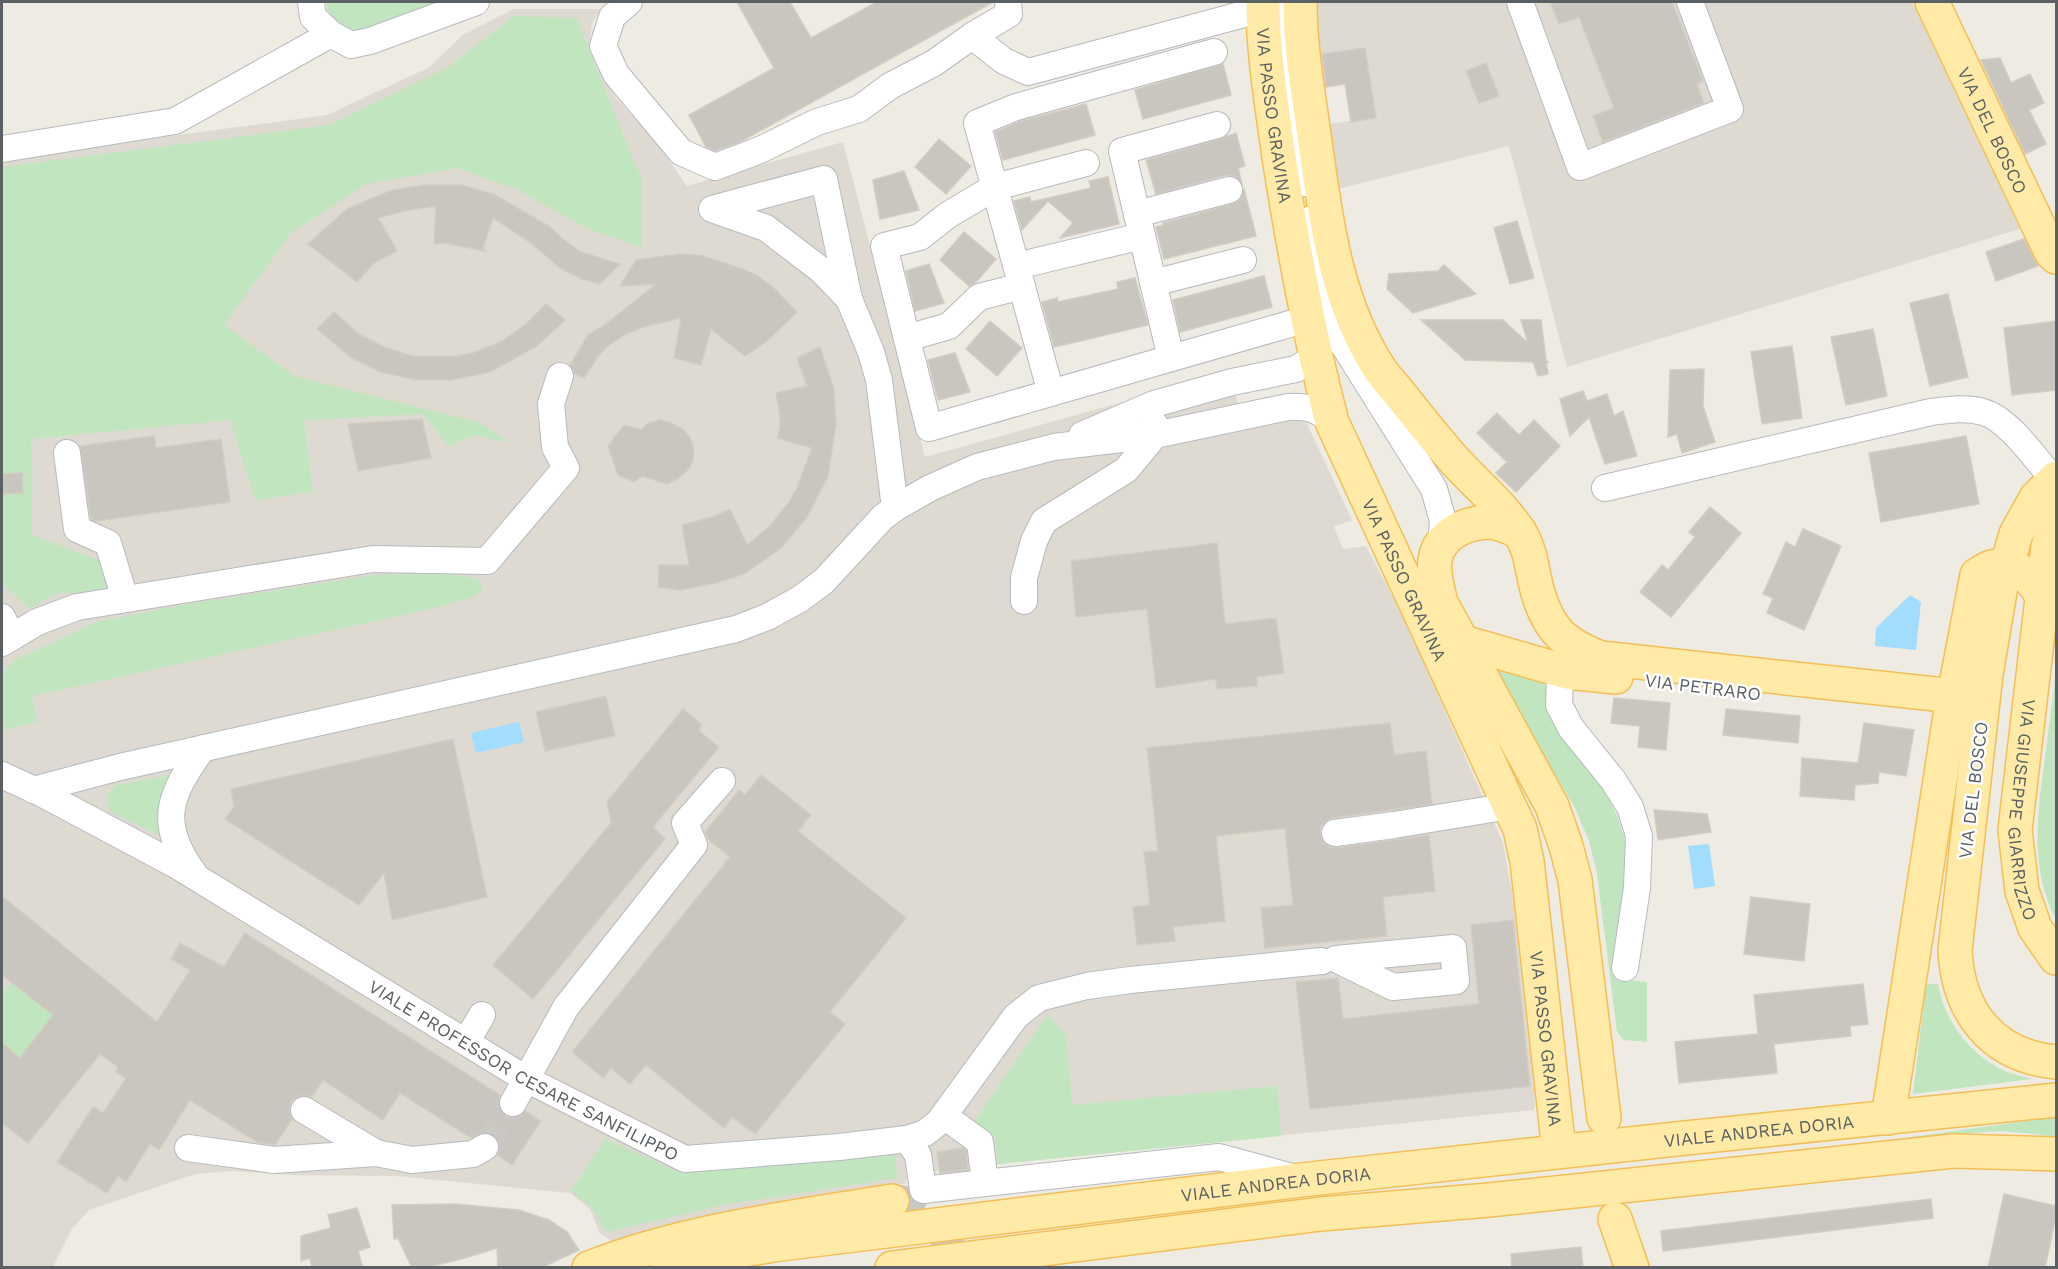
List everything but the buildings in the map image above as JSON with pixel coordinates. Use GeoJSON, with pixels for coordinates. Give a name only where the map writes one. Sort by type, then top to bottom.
{"type":"FeatureCollection","features":[{"type":"Feature","properties":{"kind":"main road","name":"VIA PASSO GRAVINA"},"geometry":{"type":"LineString","coordinates":[[1300,2],[1302,48],[1324,203],[1335,261],[1354,320],[1381,370],[1456,462],[1520,532],[1529,551],[1538,595],[1552,624],[1566,641],[1573,661]]}},
{"type":"Feature","properties":{"kind":"main road","name":"VIA DEL BOSCO"},"geometry":{"type":"LineString","coordinates":[[1932,2],[2056,257]]}},
{"type":"Feature","properties":{"kind":"main road","name":"VIA PASSO GRAVINA"},"geometry":{"type":"LineString","coordinates":[[1267,3],[1265,53],[1294,255],[1315,357],[1332,422],[1520,829],[1527,861],[1559,1151]]}},
{"type":"Feature","properties":{"kind":"main road","name":"VIA DEL BOSCO"},"geometry":{"type":"LineString","coordinates":[[2055,479],[2036,498],[2016,534],[2006,566],[1986,674],[1955,950],[1956,972],[1965,1002],[1973,1017],[1997,1041],[2016,1052],[2043,1061],[2056,1062]]}},
{"type":"Feature","properties":{"kind":"main road"},"geometry":{"type":"LineString","coordinates":[[2043,598],[2048,547],[2056,516]]}},
{"type":"Feature","properties":{"kind":"main road"},"geometry":{"type":"LineString","coordinates":[[1460,641],[1441,603],[1435,573],[1441,542],[1453,532],[1470,525],[1489,522],[1502,524],[1520,532]]}},
{"type":"Feature","properties":{"kind":"main road"},"geometry":{"type":"LineString","coordinates":[[1386,537],[1460,641]]}},
{"type":"Feature","properties":{"kind":"main road"},"geometry":{"type":"LineString","coordinates":[[2006,566],[2021,570],[2035,582],[2043,598]]}},
{"type":"Feature","properties":{"kind":"main road","name":"VIA DEL BOSCO"},"geometry":{"type":"LineString","coordinates":[[1888,1118],[1977,575],[1987,568],[2006,566]]}},
{"type":"Feature","properties":{"kind":"main road","name":"VIA GIUSEPPE GIARRIZZO"},"geometry":{"type":"LineString","coordinates":[[2043,598],[2015,830],[2022,891],[2036,928],[2056,958]]}},
{"type":"Feature","properties":{"kind":"main road","name":"VIA PASSO GRAVINA"},"geometry":{"type":"LineString","coordinates":[[1460,641],[1552,806],[1566,846],[1575,880],[1604,1118]]}},
{"type":"Feature","properties":{"kind":"main road","name":"VIA PETRARO"},"geometry":{"type":"LineString","coordinates":[[1460,641],[1573,661],[1956,705]]}},
{"type":"Feature","properties":{"kind":"main road"},"geometry":{"type":"LineString","coordinates":[[1978,740],[1972,721],[1956,705],[1986,674]]}},
{"type":"Feature","properties":{"kind":"main road","name":"VIALE ANDREA DORIA"},"geometry":{"type":"LineString","coordinates":[[667,1268],[722,1254],[773,1245],[1301,1180],[2056,1100]]}},
{"type":"Feature","properties":{"kind":"main road"},"geometry":{"type":"LineString","coordinates":[[1976,1150],[2056,1154]]}},
{"type":"Feature","properties":{"kind":"main road","name":"VIALE ANDREA DORIA"},"geometry":{"type":"LineString","coordinates":[[892,1268],[1313,1215],[1489,1200],[1976,1150]]}},
{"type":"Feature","properties":{"kind":"main road"},"geometry":{"type":"LineString","coordinates":[[589,1268],[688,1236],[892,1201]]}},
{"type":"Feature","properties":{"kind":"main road"},"geometry":{"type":"LineString","coordinates":[[1055,1268],[1143,1255],[1313,1215]]}},
{"type":"Feature","properties":{"kind":"main road"},"geometry":{"type":"LineString","coordinates":[[1615,1219],[1632,1268]]}},
{"type":"Feature","properties":{"kind":"street"},"geometry":{"type":"LineString","coordinates":[[311,2],[313,17],[331,34],[351,45],[370,41],[476,2]]}},
{"type":"Feature","properties":{"kind":"street"},"geometry":{"type":"LineString","coordinates":[[629,2],[612,18],[603,46],[615,74],[681,152],[715,167],[760,150],[817,122],[859,109],[890,86],[934,63],[972,36],[1009,14],[1008,2]]}},
{"type":"Feature","properties":{"kind":"street"},"geometry":{"type":"LineString","coordinates":[[1520,2],[1580,167],[1730,109],[1690,2]]}},
{"type":"Feature","properties":{"kind":"street"},"geometry":{"type":"LineString","coordinates":[[972,36],[1004,62],[1028,72],[1267,3],[1285,50],[1324,299],[1343,344],[1434,489],[1443,521],[1441,542]]}},
{"type":"Feature","properties":{"kind":"street"},"geometry":{"type":"LineString","coordinates":[[2,149],[175,121],[331,34]]}},
{"type":"Feature","properties":{"kind":"street"},"geometry":{"type":"LineString","coordinates":[[1051,393],[977,123],[1016,107],[1214,52]]}},
{"type":"Feature","properties":{"kind":"street"},"geometry":{"type":"LineString","coordinates":[[1172,358],[1122,151],[1217,125]]}},
{"type":"Feature","properties":{"kind":"street"},"geometry":{"type":"LineString","coordinates":[[1086,163],[995,187],[948,215],[920,237],[884,246],[929,428],[1307,319]]}},
{"type":"Feature","properties":{"kind":"street"},"geometry":{"type":"LineString","coordinates":[[849,299],[821,270],[766,228],[712,209],[824,179],[849,299],[868,343],[879,380],[895,507]]}},
{"type":"Feature","properties":{"kind":"street"},"geometry":{"type":"LineString","coordinates":[[907,338],[950,326],[979,297],[1019,276],[1229,190]]}},
{"type":"Feature","properties":{"kind":"street"},"geometry":{"type":"LineString","coordinates":[[1153,283],[1243,260]]}},
{"type":"Feature","properties":{"kind":"street"},"geometry":{"type":"LineString","coordinates":[[1054,447],[1154,404],[1218,386],[1296,369],[1315,357]]}},
{"type":"Feature","properties":{"kind":"street"},"geometry":{"type":"LineString","coordinates":[[5,632],[77,607],[372,559],[487,561],[566,468],[555,447],[551,404],[560,376]]}},
{"type":"Feature","properties":{"kind":"street"},"geometry":{"type":"LineString","coordinates":[[1024,601],[1024,578],[1034,541],[1044,521],[1126,470],[1155,435],[1154,404]]}},
{"type":"Feature","properties":{"kind":"street"},"geometry":{"type":"LineString","coordinates":[[33,790],[120,767],[736,629],[767,617],[824,581],[883,516],[895,507],[977,467],[1054,447],[1155,435],[1288,407],[1304,406],[1320,411],[1332,422]]}},
{"type":"Feature","properties":{"kind":"street"},"geometry":{"type":"LineString","coordinates":[[1605,488],[1931,412],[1964,409],[1982,411],[1996,417],[2055,479]]}},
{"type":"Feature","properties":{"kind":"street"},"geometry":{"type":"LineString","coordinates":[[67,453],[77,529],[108,543],[124,600]]}},
{"type":"Feature","properties":{"kind":"street"},"geometry":{"type":"LineString","coordinates":[[1573,661],[1560,679],[1559,705],[1570,728],[1613,780],[1630,807],[1639,836],[1637,888],[1625,968]]}},
{"type":"Feature","properties":{"kind":"street"},"geometry":{"type":"LineString","coordinates":[[199,880],[174,841],[171,809],[176,790],[186,771],[203,748]]}},
{"type":"Feature","properties":{"kind":"street"},"geometry":{"type":"LineString","coordinates":[[87,817],[80,803],[82,789],[120,767]]}},
{"type":"Feature","properties":{"kind":"street","name":"VIALE PROFESSOR CESARE SANFILIPPO"},"geometry":{"type":"LineString","coordinates":[[2,775],[176,865],[526,1078],[685,1159],[839,1147],[907,1138],[925,1133],[944,1116],[1016,1016],[1039,998],[1087,986],[1130,980],[1329,960]]}},
{"type":"Feature","properties":{"kind":"street"},"geometry":{"type":"LineString","coordinates":[[513,1103],[566,1007],[694,845],[685,823],[722,781]]}},
{"type":"Feature","properties":{"kind":"street"},"geometry":{"type":"LineString","coordinates":[[1335,833],[1510,806]]}},
{"type":"Feature","properties":{"kind":"street"},"geometry":{"type":"LineString","coordinates":[[466,1042],[482,1015]]}},
{"type":"Feature","properties":{"kind":"street"},"geometry":{"type":"LineString","coordinates":[[304,1110],[376,1153]]}},
{"type":"Feature","properties":{"kind":"street"},"geometry":{"type":"LineString","coordinates":[[944,1116],[980,1142],[985,1184]]}},
{"type":"Feature","properties":{"kind":"street"},"geometry":{"type":"LineString","coordinates":[[907,1138],[918,1155],[923,1190],[1219,1157],[1301,1180]]}},
{"type":"Feature","properties":{"kind":"street"},"geometry":{"type":"LineString","coordinates":[[188,1148],[274,1160],[376,1153],[412,1160],[473,1154],[485,1147]]}},
{"type":"Feature","properties":{"kind":"street"},"geometry":{"type":"LineString","coordinates":[[1976,1150],[2056,1171]]}},
{"type":"Feature","properties":{"kind":"shaded area"},"geometry":{"type":"Polygon","coordinates":[[[1316,2],[1912,2],[2020,229],[1567,367],[1509,146],[1338,189],[1329,124],[1376,117],[1365,49],[1319,55],[1316,2]]]}},
{"type":"Feature","properties":{"kind":"shaded area"},"geometry":{"type":"Polygon","coordinates":[[[513,9],[601,9],[592,23],[588,53],[616,98],[658,145],[687,186],[843,142],[925,457],[1231,372],[1243,427],[1296,420],[1306,422],[1352,520],[1334,527],[1343,549],[1366,546],[1405,620],[1503,843],[1513,898],[1534,1088],[1535,1107],[1533,1110],[998,1164],[974,1167],[975,1173],[940,1177],[939,1171],[908,1174],[906,1183],[903,1184],[719,1214],[666,1227],[616,1244],[600,1233],[590,1209],[570,1193],[397,1176],[291,1175],[231,1171],[195,1174],[89,1210],[72,1229],[53,1267],[2,1267],[2,159],[327,115],[428,68],[463,35],[513,9]]]}},
{"type":"Feature","properties":{"kind":"green space"},"geometry":{"type":"Polygon","coordinates":[[[326,2],[444,2],[363,32],[348,30],[337,24],[327,9],[326,2]]]}},
{"type":"Feature","properties":{"kind":"green space"},"geometry":{"type":"Polygon","coordinates":[[[514,16],[577,18],[642,180],[642,248],[586,228],[516,189],[457,168],[366,184],[291,233],[224,325],[294,376],[478,422],[511,443],[475,435],[448,446],[423,414],[304,420],[313,492],[255,500],[230,420],[31,439],[32,535],[105,562],[109,590],[54,594],[30,609],[2,583],[2,167],[329,125],[449,67],[514,16]]]}},
{"type":"Feature","properties":{"kind":"green space"},"geometry":{"type":"Polygon","coordinates":[[[439,573],[474,578],[482,583],[482,590],[473,597],[439,607],[32,696],[37,722],[2,730],[2,674],[15,660],[96,622],[182,605],[375,575],[439,573]]]}},
{"type":"Feature","properties":{"kind":"green space"},"geometry":{"type":"Polygon","coordinates":[[[1496,665],[1547,678],[1560,728],[1606,794],[1617,816],[1625,840],[1627,870],[1616,979],[1647,982],[1647,1042],[1624,1040],[1617,1032],[1597,874],[1589,841],[1575,808],[1493,669],[1496,665]]]}},
{"type":"Feature","properties":{"kind":"green space"},"geometry":{"type":"Polygon","coordinates":[[[2056,673],[2056,919],[2042,882],[2038,824],[2056,673]]]}},
{"type":"Feature","properties":{"kind":"green space"},"geometry":{"type":"Polygon","coordinates":[[[172,775],[163,833],[157,834],[111,812],[107,804],[107,794],[116,785],[172,775]]]}},
{"type":"Feature","properties":{"kind":"green space"},"geometry":{"type":"Polygon","coordinates":[[[11,983],[53,1015],[20,1057],[2,1043],[2,994],[11,983]]]}},
{"type":"Feature","properties":{"kind":"green space"},"geometry":{"type":"Polygon","coordinates":[[[1926,984],[1938,984],[1951,1021],[1976,1052],[2001,1069],[2032,1079],[1913,1094],[1926,984]]]}},
{"type":"Feature","properties":{"kind":"green space"},"geometry":{"type":"Polygon","coordinates":[[[1048,1014],[1066,1036],[1072,1105],[1277,1086],[1281,1136],[998,1164],[995,1137],[974,1122],[1048,1014]]]}},
{"type":"Feature","properties":{"kind":"green space"},"geometry":{"type":"Polygon","coordinates":[[[2056,1117],[2056,1136],[1999,1131],[1896,1139],[2056,1117]]]}},
{"type":"Feature","properties":{"kind":"green space"},"geometry":{"type":"Polygon","coordinates":[[[605,1139],[681,1173],[895,1152],[897,1178],[723,1205],[612,1231],[603,1229],[593,1209],[571,1191],[605,1139]]]}},
{"type":"Feature","properties":{"kind":"water"},"geometry":{"type":"Polygon","coordinates":[[[1910,595],[1921,602],[1916,650],[1875,646],[1876,628],[1910,595]]]}},
{"type":"Feature","properties":{"kind":"water"},"geometry":{"type":"Polygon","coordinates":[[[519,722],[524,742],[476,753],[471,733],[519,722]]]}},
{"type":"Feature","properties":{"kind":"water"},"geometry":{"type":"Polygon","coordinates":[[[1709,844],[1715,886],[1694,889],[1688,846],[1709,844]]]}},
{"type":"Feature","properties":{"kind":"tunnel"},"geometry":{"type":"LineString","coordinates":[[485,1147],[513,1103]]}},
{"type":"Feature","properties":{"kind":"tunnel"},"geometry":{"type":"LineString","coordinates":[[892,1201],[918,1206],[937,1220],[944,1230],[947,1241],[946,1268]]}}]}
